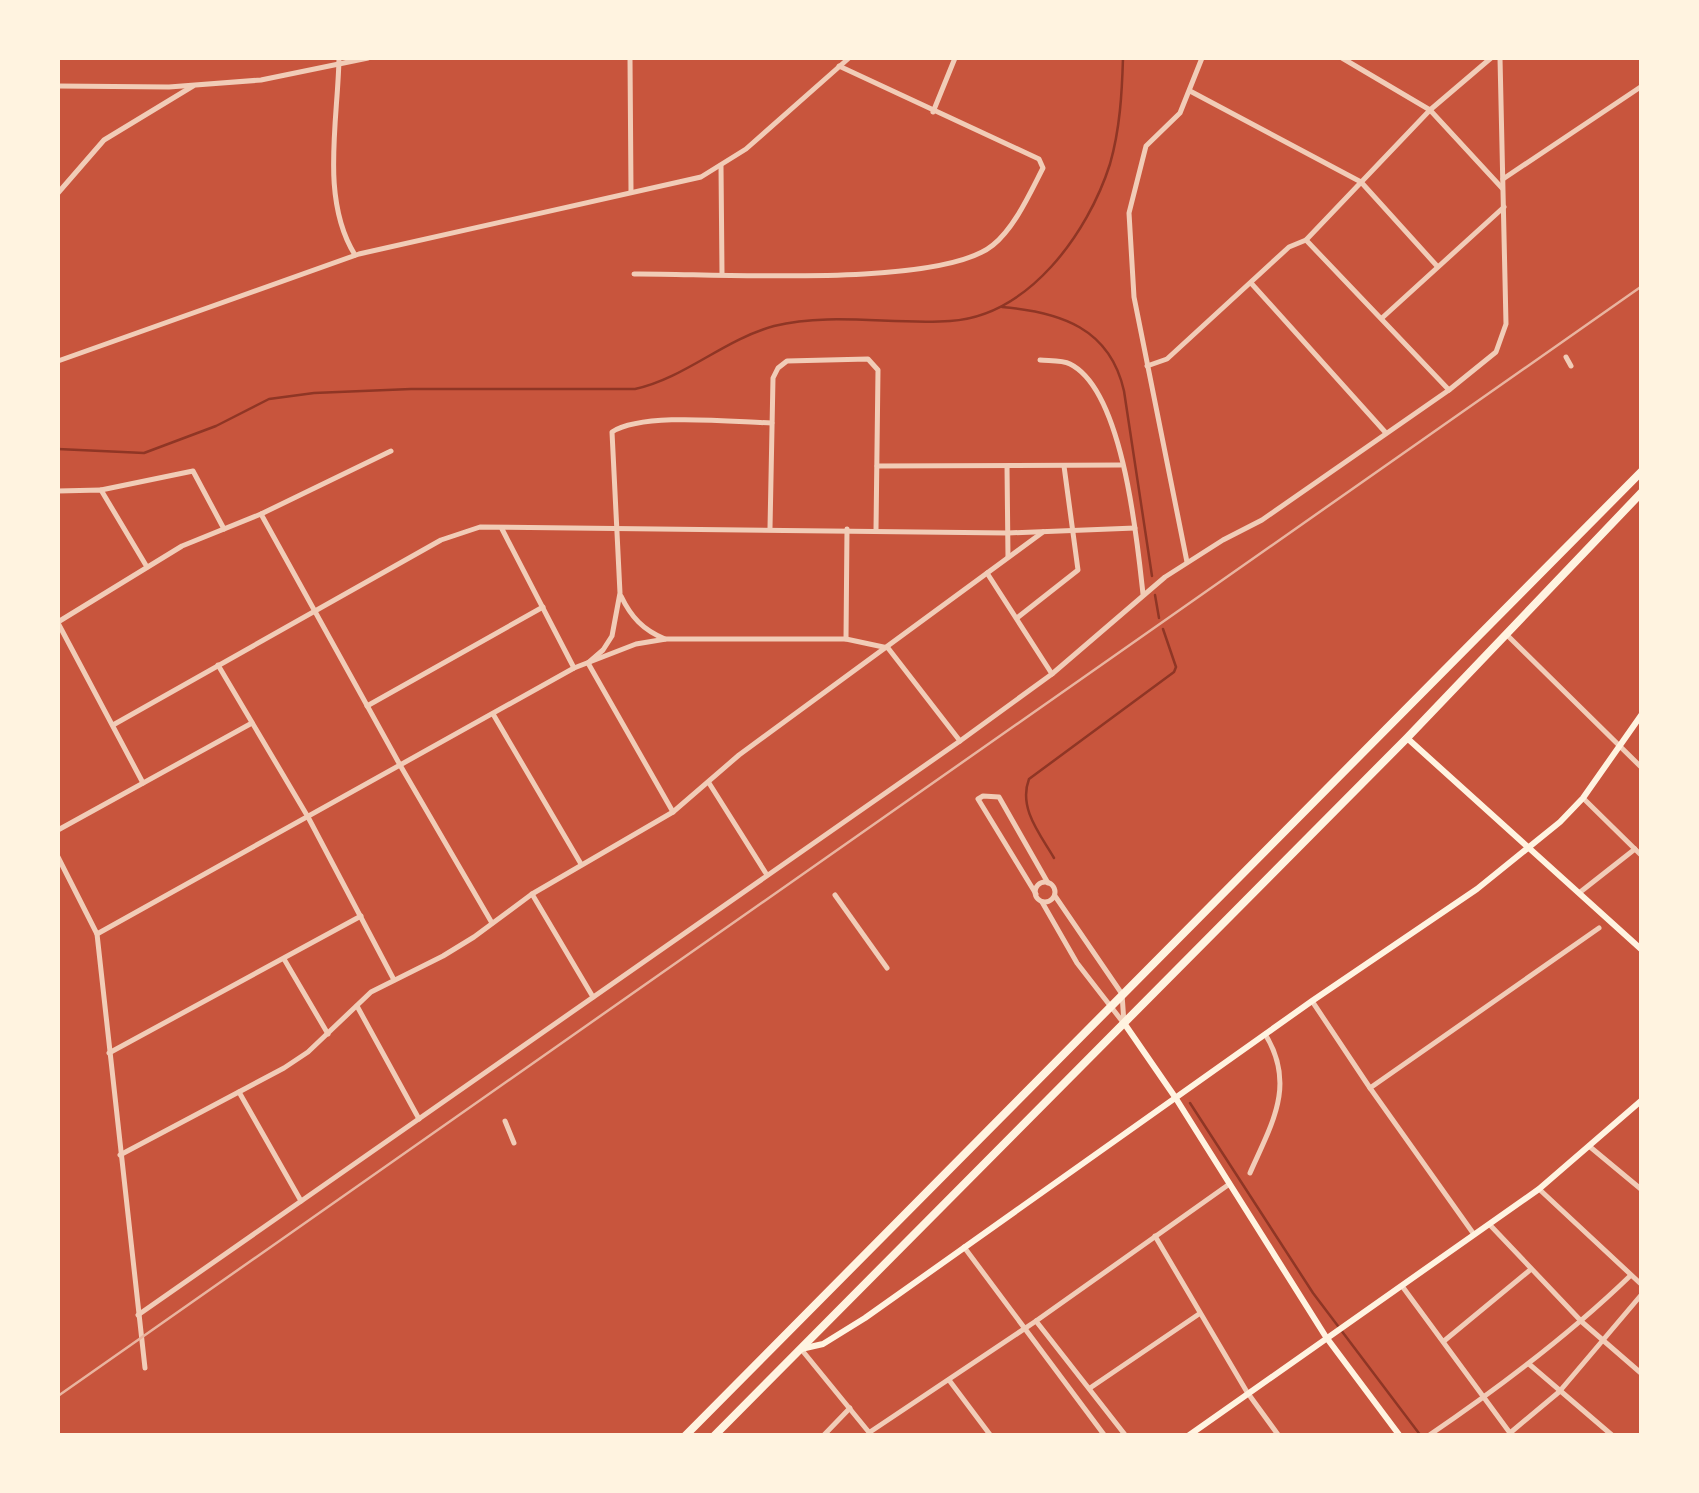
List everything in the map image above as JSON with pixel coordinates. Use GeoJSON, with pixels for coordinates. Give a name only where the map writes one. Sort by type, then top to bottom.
{"type":"FeatureCollection","features":[{"type":"Feature","properties":{"kind":"highway"},"geometry":{"type":"LineString","coordinates":[[685,1436],[1642,467]]}},
{"type":"Feature","properties":{"kind":"highway"},"geometry":{"type":"LineString","coordinates":[[714,1436],[1406,738],[1642,492]]}},
{"type":"Feature","properties":{"kind":"main road"},"geometry":{"type":"LineString","coordinates":[[801,1349],[823,1344],[844,1332],[1312,1001],[1454,906],[1530,847],[1582,798],[1642,714]]}},
{"type":"Feature","properties":{"kind":"main road"},"geometry":{"type":"LineString","coordinates":[[1406,738],[1642,950]]}},
{"type":"Feature","properties":{"kind":"main road"},"geometry":{"type":"LineString","coordinates":[[1124,1023],[1176,1097],[1326,1337],[1400,1436]]}},
{"type":"Feature","properties":{"kind":"main road"},"geometry":{"type":"LineString","coordinates":[[1188,1436],[1539,1190],[1642,1100]]}},
{"type":"Feature","properties":{"kind":"street"},"geometry":{"type":"LineString","coordinates":[[58,86],[196,85],[260,80],[340,60],[368,58]]}},
{"type":"Feature","properties":{"kind":"street"},"geometry":{"type":"LineString","coordinates":[[630,58],[631,191]]}},
{"type":"Feature","properties":{"kind":"street"},"geometry":{"type":"LineString","coordinates":[[58,361],[355,256],[701,177],[746,149],[848,58]]}},
{"type":"Feature","properties":{"kind":"street"},"geometry":{"type":"LineString","coordinates":[[933,112],[955,58]]}},
{"type":"Feature","properties":{"kind":"street"},"geometry":{"type":"LineString","coordinates":[[1187,562],[1134,297],[1129,213],[1146,146],[1180,112],[1202,58]]}},
{"type":"Feature","properties":{"kind":"street"},"geometry":{"type":"LineString","coordinates":[[1342,58],[1430,110],[1504,190]]}},
{"type":"Feature","properties":{"kind":"street"},"geometry":{"type":"LineString","coordinates":[[1147,366],[1167,359],[1288,247],[1306,240],[1430,110],[1491,58]]}},
{"type":"Feature","properties":{"kind":"street"},"geometry":{"type":"LineString","coordinates":[[138,1316],[1052,674],[1143,594],[1187,562],[1262,520],[1449,390],[1496,352],[1506,324],[1500,58]]}},
{"type":"Feature","properties":{"kind":"street"},"geometry":{"type":"LineString","coordinates":[[340,60],[334,196],[344,239],[355,256]]}},
{"type":"Feature","properties":{"kind":"street"},"geometry":{"type":"LineString","coordinates":[[634,274],[928,270],[967,260],[993,245],[1023,206],[1043,168],[1039,159],[839,66]]}},
{"type":"Feature","properties":{"kind":"street"},"geometry":{"type":"LineString","coordinates":[[58,193],[104,140],[196,85]]}},
{"type":"Feature","properties":{"kind":"street"},"geometry":{"type":"LineString","coordinates":[[1504,179],[1642,86]]}},
{"type":"Feature","properties":{"kind":"street"},"geometry":{"type":"LineString","coordinates":[[1189,90],[1361,182],[1437,266]]}},
{"type":"Feature","properties":{"kind":"street"},"geometry":{"type":"LineString","coordinates":[[721,164],[722,273]]}},
{"type":"Feature","properties":{"kind":"street"},"geometry":{"type":"LineString","coordinates":[[1382,318],[1504,207]]}},
{"type":"Feature","properties":{"kind":"street"},"geometry":{"type":"LineString","coordinates":[[1306,240],[1449,390]]}},
{"type":"Feature","properties":{"kind":"street"},"geometry":{"type":"LineString","coordinates":[[1251,283],[1386,433]]}},
{"type":"Feature","properties":{"kind":"street"},"geometry":{"type":"LineString","coordinates":[[1566,357],[1571,366]]}},
{"type":"Feature","properties":{"kind":"street"},"geometry":{"type":"LineString","coordinates":[[770,528],[773,378],[778,368],[787,361],[868,359],[878,370],[876,530]]}},
{"type":"Feature","properties":{"kind":"street"},"geometry":{"type":"LineString","coordinates":[[1040,360],[1068,362],[1080,372],[1110,416],[1135,528],[1143,594]]}},
{"type":"Feature","properties":{"kind":"street"},"geometry":{"type":"LineString","coordinates":[[588,663],[612,636],[620,593],[612,432],[660,421],[772,423]]}},
{"type":"Feature","properties":{"kind":"street"},"geometry":{"type":"LineString","coordinates":[[143,783],[58,622],[182,546],[260,514],[391,451]]}},
{"type":"Feature","properties":{"kind":"street"},"geometry":{"type":"LineString","coordinates":[[877,466],[1121,465]]}},
{"type":"Feature","properties":{"kind":"street"},"geometry":{"type":"LineString","coordinates":[[1007,466],[1008,557]]}},
{"type":"Feature","properties":{"kind":"street"},"geometry":{"type":"LineString","coordinates":[[1017,618],[1078,570],[1064,466]]}},
{"type":"Feature","properties":{"kind":"street"},"geometry":{"type":"LineString","coordinates":[[58,491],[101,490],[193,471],[224,529]]}},
{"type":"Feature","properties":{"kind":"street"},"geometry":{"type":"LineString","coordinates":[[101,490],[147,567]]}},
{"type":"Feature","properties":{"kind":"street"},"geometry":{"type":"LineString","coordinates":[[260,514],[492,923]]}},
{"type":"Feature","properties":{"kind":"street"},"geometry":{"type":"LineString","coordinates":[[112,725],[441,540],[480,527],[1008,532],[1135,528]]}},
{"type":"Feature","properties":{"kind":"street"},"geometry":{"type":"LineString","coordinates":[[502,528],[574,668]]}},
{"type":"Feature","properties":{"kind":"street"},"geometry":{"type":"LineString","coordinates":[[846,640],[847,529]]}},
{"type":"Feature","properties":{"kind":"street"},"geometry":{"type":"LineString","coordinates":[[120,1155],[296,1060],[371,992],[443,956],[532,894],[673,812],[739,755],[1043,532]]}},
{"type":"Feature","properties":{"kind":"street"},"geometry":{"type":"LineString","coordinates":[[987,572],[1052,674]]}},
{"type":"Feature","properties":{"kind":"street"},"geometry":{"type":"LineString","coordinates":[[620,593],[637,621],[649,632],[666,639]]}},
{"type":"Feature","properties":{"kind":"street"},"geometry":{"type":"LineString","coordinates":[[367,706],[543,608]]}},
{"type":"Feature","properties":{"kind":"street"},"geometry":{"type":"LineString","coordinates":[[1506,634],[1642,768]]}},
{"type":"Feature","properties":{"kind":"street"},"geometry":{"type":"LineString","coordinates":[[97,934],[574,668],[636,644],[666,639],[846,640],[888,648],[960,740]]}},
{"type":"Feature","properties":{"kind":"street"},"geometry":{"type":"LineString","coordinates":[[588,663],[673,812]]}},
{"type":"Feature","properties":{"kind":"street"},"geometry":{"type":"LineString","coordinates":[[218,665],[308,817],[394,980]]}},
{"type":"Feature","properties":{"kind":"street"},"geometry":{"type":"LineString","coordinates":[[493,714],[581,864]]}},
{"type":"Feature","properties":{"kind":"street"},"geometry":{"type":"LineString","coordinates":[[58,830],[252,723]]}},
{"type":"Feature","properties":{"kind":"street"},"geometry":{"type":"LineString","coordinates":[[709,783],[767,875]]}},
{"type":"Feature","properties":{"kind":"street"},"geometry":{"type":"LineString","coordinates":[[982,796],[999,797],[1055,889],[1055,896],[1122,994],[1124,1023],[1077,964],[978,799],[982,796]]}},
{"type":"Feature","properties":{"kind":"street"},"geometry":{"type":"LineString","coordinates":[[1582,798],[1642,856]]}},
{"type":"Feature","properties":{"kind":"street"},"geometry":{"type":"LineString","coordinates":[[1579,893],[1634,849]]}},
{"type":"Feature","properties":{"kind":"street"},"geometry":{"type":"LineString","coordinates":[[58,857],[97,934],[145,1368]]}},
{"type":"Feature","properties":{"kind":"street"},"geometry":{"type":"LineString","coordinates":[[1036,894],[1038,885],[1048,883]]}},
{"type":"Feature","properties":{"kind":"street"},"geometry":{"type":"LineString","coordinates":[[532,894],[593,997]]}},
{"type":"Feature","properties":{"kind":"street"},"geometry":{"type":"LineString","coordinates":[[835,895],[888,968]]}},
{"type":"Feature","properties":{"kind":"street"},"geometry":{"type":"LineString","coordinates":[[1042,902],[1055,896]]}},
{"type":"Feature","properties":{"kind":"street"},"geometry":{"type":"LineString","coordinates":[[109,1053],[361,916]]}},
{"type":"Feature","properties":{"kind":"street"},"geometry":{"type":"LineString","coordinates":[[1370,1088],[1599,928]]}},
{"type":"Feature","properties":{"kind":"street"},"geometry":{"type":"LineString","coordinates":[[284,958],[328,1034]]}},
{"type":"Feature","properties":{"kind":"street"},"geometry":{"type":"LineString","coordinates":[[1312,1001],[1473,1233]]}},
{"type":"Feature","properties":{"kind":"street"},"geometry":{"type":"LineString","coordinates":[[357,1006],[419,1118]]}},
{"type":"Feature","properties":{"kind":"street"},"geometry":{"type":"LineString","coordinates":[[1250,1173],[1281,1096],[1280,1074],[1266,1034]]}},
{"type":"Feature","properties":{"kind":"street"},"geometry":{"type":"LineString","coordinates":[[239,1092],[301,1201]]}},
{"type":"Feature","properties":{"kind":"street"},"geometry":{"type":"LineString","coordinates":[[506,1121],[514,1143]]}},
{"type":"Feature","properties":{"kind":"street"},"geometry":{"type":"LineString","coordinates":[[1589,1146],[1642,1190]]}},
{"type":"Feature","properties":{"kind":"street"},"geometry":{"type":"LineString","coordinates":[[801,1349],[871,1434],[1228,1185]]}},
{"type":"Feature","properties":{"kind":"street"},"geometry":{"type":"LineString","coordinates":[[1539,1190],[1642,1286]]}},
{"type":"Feature","properties":{"kind":"street"},"geometry":{"type":"LineString","coordinates":[[1490,1224],[1582,1322],[1642,1374]]}},
{"type":"Feature","properties":{"kind":"street"},"geometry":{"type":"LineString","coordinates":[[1156,1236],[1199,1314],[1278,1436]]}},
{"type":"Feature","properties":{"kind":"street"},"geometry":{"type":"LineString","coordinates":[[964,1247],[1105,1436]]}},
{"type":"Feature","properties":{"kind":"street"},"geometry":{"type":"LineString","coordinates":[[1443,1342],[1530,1270]]}},
{"type":"Feature","properties":{"kind":"street"},"geometry":{"type":"LineString","coordinates":[[1428,1436],[1529,1364],[1582,1322],[1630,1276]]}},
{"type":"Feature","properties":{"kind":"street"},"geometry":{"type":"LineString","coordinates":[[1402,1286],[1511,1434],[1559,1392],[1642,1294]]}},
{"type":"Feature","properties":{"kind":"street"},"geometry":{"type":"LineString","coordinates":[[1090,1388],[1199,1314]]}},
{"type":"Feature","properties":{"kind":"street"},"geometry":{"type":"LineString","coordinates":[[1036,1322],[1126,1436]]}},
{"type":"Feature","properties":{"kind":"street"},"geometry":{"type":"LineString","coordinates":[[1529,1364],[1613,1436]]}},
{"type":"Feature","properties":{"kind":"street"},"geometry":{"type":"LineString","coordinates":[[948,1380],[991,1436]]}},
{"type":"Feature","properties":{"kind":"street"},"geometry":{"type":"LineString","coordinates":[[823,1436],[850,1408]]}},
{"type":"Feature","properties":{"kind":"waterway"},"geometry":{"type":"LineString","coordinates":[[58,449],[144,453],[216,426],[269,399],[314,393],[635,389],[671,376],[738,340],[774,326],[817,320],[928,322],[979,316],[1030,287],[1071,243],[1087,217],[1113,151],[1123,58]]}},
{"type":"Feature","properties":{"kind":"waterway"},"geometry":{"type":"LineString","coordinates":[[1002,307],[1062,319],[1080,327],[1107,352],[1124,391],[1152,576]]}},
{"type":"Feature","properties":{"kind":"waterway"},"geometry":{"type":"LineString","coordinates":[[1155,595],[1159,618]]}},
{"type":"Feature","properties":{"kind":"waterway"},"geometry":{"type":"LineString","coordinates":[[1054,858],[1028,810],[1029,779],[1174,672],[1176,667],[1163,629]]}},
{"type":"Feature","properties":{"kind":"waterway"},"geometry":{"type":"LineString","coordinates":[[1190,1103],[1313,1293],[1421,1436]]}},
{"type":"Feature","properties":{"kind":"railway"},"geometry":{"type":"LineString","coordinates":[[58,1396],[1642,286]]}}]}
